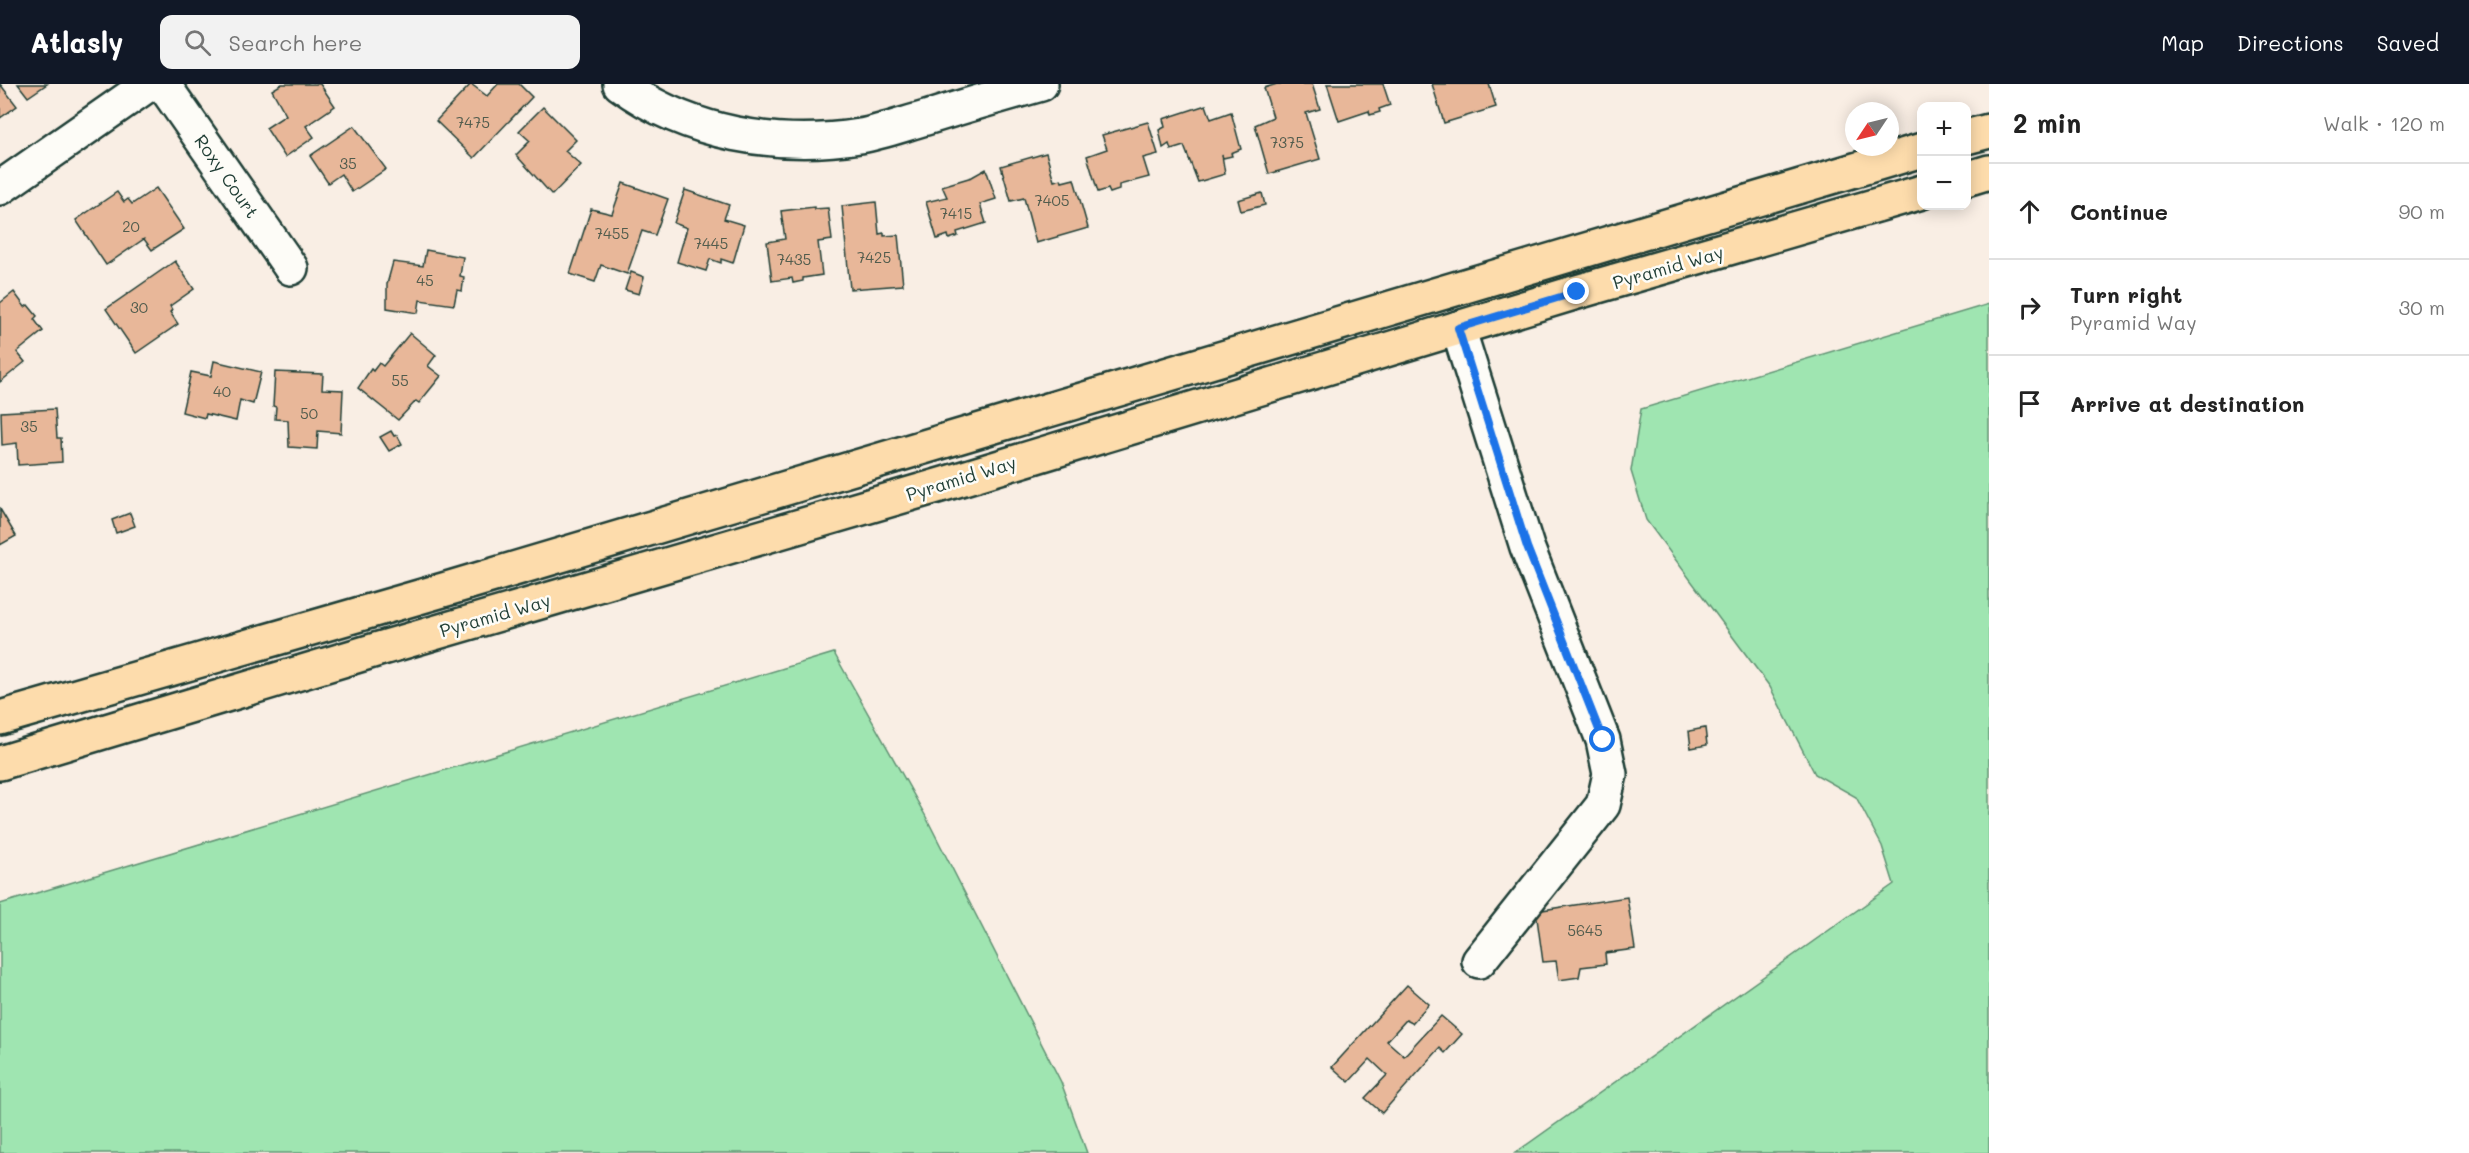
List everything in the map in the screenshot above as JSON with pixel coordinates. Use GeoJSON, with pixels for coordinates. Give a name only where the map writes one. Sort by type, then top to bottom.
{"type":"FeatureCollection","features":[{"type":"Feature","properties":{"kind":"main road"},"geometry":{"type":"LineString","coordinates":[[1971,136],[1989,131]]}},
{"type":"Feature","properties":{"kind":"main road"},"geometry":{"type":"LineString","coordinates":[[0,718],[450,588],[1917,151]]}},
{"type":"Feature","properties":{"kind":"main road"},"geometry":{"type":"LineString","coordinates":[[1971,177],[1989,172]]}},
{"type":"Feature","properties":{"kind":"main road","name":"Pyramid Way"},"geometry":{"type":"LineString","coordinates":[[0,763],[1917,193]]}},
{"type":"Feature","properties":{"kind":"street"},"geometry":{"type":"LineString","coordinates":[[0,188],[150,84]]}},
{"type":"Feature","properties":{"kind":"street","name":"Roxy Court"},"geometry":{"type":"LineString","coordinates":[[163,84],[291,268]]}},
{"type":"Feature","properties":{"kind":"street"},"geometry":{"type":"LineString","coordinates":[[620,84],[668,112],[715,130],[761,139],[809,141],[861,135],[890,128],[1041,84]]}},
{"type":"Feature","properties":{"kind":"street"},"geometry":{"type":"LineString","coordinates":[[1458,328],[1527,547],[1586,693],[1603,740],[1610,774],[1603,805],[1479,961]]}},
{"type":"Feature","properties":{"kind":"green space"},"geometry":{"type":"Polygon","coordinates":[[[1989,304],[1989,1153],[1515,1153],[1894,884],[1882,846],[1856,797],[1815,774],[1770,687],[1646,520],[1631,471],[1641,409],[1989,304]]]}},
{"type":"Feature","properties":{"kind":"green space"},"geometry":{"type":"Polygon","coordinates":[[[834,653],[925,815],[1061,1082],[1087,1153],[0,1153],[0,904],[834,653]]]}},
{"type":"Feature","properties":{"kind":"building"},"geometry":{"type":"Polygon","coordinates":[[[0,84],[17,106],[0,118],[0,84]]]}},
{"type":"Feature","properties":{"kind":"building"},"geometry":{"type":"Polygon","coordinates":[[[18,84],[47,84],[28,97],[18,84]]]}},
{"type":"Feature","properties":{"kind":"building"},"geometry":{"type":"Polygon","coordinates":[[[282,84],[320,84],[335,106],[306,126],[314,137],[285,157],[266,128],[286,115],[272,90],[282,84]]]}},
{"type":"Feature","properties":{"kind":"building"},"geometry":{"type":"Polygon","coordinates":[[[471,84],[487,96],[498,84],[519,84],[532,97],[474,158],[436,121],[471,84]]]}},
{"type":"Feature","properties":{"kind":"building"},"geometry":{"type":"Polygon","coordinates":[[[1277,84],[1312,84],[1320,109],[1306,113],[1320,159],[1269,174],[1255,125],[1273,117],[1264,88],[1277,84]]]}},
{"type":"Feature","properties":{"kind":"building"},"geometry":{"type":"Polygon","coordinates":[[[1327,84],[1383,84],[1390,105],[1379,109],[1380,112],[1370,115],[1369,111],[1339,121],[1327,84]]]}},
{"type":"Feature","properties":{"kind":"building"},"geometry":{"type":"Polygon","coordinates":[[[1432,84],[1489,84],[1496,107],[1444,123],[1432,84]]]}},
{"type":"Feature","properties":{"kind":"building"},"geometry":{"type":"Polygon","coordinates":[[[1206,105],[1211,119],[1231,112],[1241,149],[1231,153],[1232,156],[1223,158],[1222,155],[1225,174],[1198,182],[1184,146],[1171,150],[1169,144],[1163,148],[1159,130],[1165,127],[1163,119],[1206,105]]]}},
{"type":"Feature","properties":{"kind":"building"},"geometry":{"type":"Polygon","coordinates":[[[543,107],[576,140],[565,151],[581,165],[552,195],[516,155],[530,141],[519,131],[543,107]]]}},
{"type":"Feature","properties":{"kind":"building"},"geometry":{"type":"Polygon","coordinates":[[[1148,122],[1158,154],[1143,158],[1149,177],[1119,185],[1119,190],[1110,193],[1108,189],[1098,192],[1087,156],[1107,149],[1102,135],[1148,122]]]}},
{"type":"Feature","properties":{"kind":"building"},"geometry":{"type":"Polygon","coordinates":[[[354,126],[386,169],[352,192],[341,174],[328,183],[310,156],[354,126]]]}},
{"type":"Feature","properties":{"kind":"building"},"geometry":{"type":"Polygon","coordinates":[[[1046,153],[1054,181],[1074,179],[1088,228],[1036,243],[1024,198],[1011,201],[1001,166],[1046,153]]]}},
{"type":"Feature","properties":{"kind":"building"},"geometry":{"type":"Polygon","coordinates":[[[986,169],[996,199],[980,204],[986,223],[957,232],[958,236],[949,239],[948,235],[937,239],[926,202],[947,197],[942,186],[972,177],[986,169]]]}},
{"type":"Feature","properties":{"kind":"building"},"geometry":{"type":"Polygon","coordinates":[[[623,183],[668,199],[655,235],[642,231],[627,274],[601,265],[595,282],[570,274],[591,209],[612,214],[623,183]]]}},
{"type":"Feature","properties":{"kind":"building"},"geometry":{"type":"Polygon","coordinates":[[[156,188],[184,229],[152,250],[144,239],[106,265],[76,220],[117,192],[124,202],[128,199],[132,204],[156,188]]]}},
{"type":"Feature","properties":{"kind":"building"},"geometry":{"type":"Polygon","coordinates":[[[685,190],[729,205],[724,219],[744,225],[733,263],[721,259],[721,263],[710,259],[706,271],[677,262],[687,228],[674,223],[685,190]]]}},
{"type":"Feature","properties":{"kind":"building"},"geometry":{"type":"Polygon","coordinates":[[[1262,193],[1265,205],[1241,211],[1238,200],[1262,193]]]}},
{"type":"Feature","properties":{"kind":"building"},"geometry":{"type":"Polygon","coordinates":[[[876,202],[879,234],[898,235],[903,285],[850,289],[842,206],[876,202]]]}},
{"type":"Feature","properties":{"kind":"building"},"geometry":{"type":"Polygon","coordinates":[[[814,207],[814,209],[828,208],[832,240],[818,242],[822,275],[803,278],[803,281],[793,283],[792,278],[772,281],[767,242],[785,239],[781,211],[814,207]]]}},
{"type":"Feature","properties":{"kind":"building"},"geometry":{"type":"Polygon","coordinates":[[[426,250],[463,257],[460,276],[464,277],[462,291],[457,290],[454,305],[420,300],[418,313],[387,308],[387,284],[393,262],[423,266],[426,250]]]}},
{"type":"Feature","properties":{"kind":"building"},"geometry":{"type":"Polygon","coordinates":[[[175,261],[194,289],[170,306],[172,310],[170,312],[178,324],[136,353],[106,309],[175,261]]]}},
{"type":"Feature","properties":{"kind":"building"},"geometry":{"type":"Polygon","coordinates":[[[631,272],[644,277],[639,294],[625,290],[631,272]]]}},
{"type":"Feature","properties":{"kind":"building"},"geometry":{"type":"Polygon","coordinates":[[[14,292],[25,307],[28,305],[37,316],[34,319],[43,331],[17,352],[25,362],[0,382],[0,303],[14,292]]]}},
{"type":"Feature","properties":{"kind":"building"},"geometry":{"type":"Polygon","coordinates":[[[410,333],[436,355],[428,366],[441,376],[419,403],[416,401],[398,420],[358,388],[371,369],[373,371],[379,363],[383,366],[410,333]]]}},
{"type":"Feature","properties":{"kind":"building"},"geometry":{"type":"Polygon","coordinates":[[[214,361],[261,372],[253,404],[240,400],[236,421],[206,414],[205,418],[182,412],[191,372],[211,376],[214,361]]]}},
{"type":"Feature","properties":{"kind":"building"},"geometry":{"type":"Polygon","coordinates":[[[275,372],[323,374],[322,389],[343,390],[341,433],[318,431],[317,449],[289,447],[288,420],[275,419],[276,407],[273,406],[275,372]]]}},
{"type":"Feature","properties":{"kind":"building"},"geometry":{"type":"Polygon","coordinates":[[[55,409],[57,438],[61,438],[62,462],[18,465],[17,443],[2,445],[1,412],[55,409]]]}},
{"type":"Feature","properties":{"kind":"building"},"geometry":{"type":"Polygon","coordinates":[[[391,431],[394,436],[397,435],[402,444],[389,451],[380,437],[391,431]]]}},
{"type":"Feature","properties":{"kind":"building"},"geometry":{"type":"Polygon","coordinates":[[[0,509],[16,536],[0,545],[0,509]]]}},
{"type":"Feature","properties":{"kind":"building"},"geometry":{"type":"Polygon","coordinates":[[[130,513],[135,526],[116,533],[112,520],[130,513]]]}},
{"type":"Feature","properties":{"kind":"building"},"geometry":{"type":"Polygon","coordinates":[[[1705,728],[1707,745],[1691,748],[1689,731],[1705,728]]]}},
{"type":"Feature","properties":{"kind":"building"},"geometry":{"type":"Polygon","coordinates":[[[1627,897],[1635,949],[1605,953],[1606,964],[1581,967],[1579,977],[1559,980],[1556,961],[1543,962],[1536,911],[1627,897]]]}},
{"type":"Feature","properties":{"kind":"building"},"geometry":{"type":"Polygon","coordinates":[[[1407,985],[1429,1004],[1412,1023],[1406,1020],[1387,1041],[1404,1056],[1441,1016],[1462,1034],[1445,1053],[1440,1048],[1382,1113],[1365,1098],[1387,1075],[1370,1059],[1349,1082],[1332,1067],[1407,985]]]}},
{"type":"Feature","properties":{"kind":"route"},"geometry":{"type":"LineString","coordinates":[[1577,292],[1458,328],[1527,547],[1603,740]]}}]}
